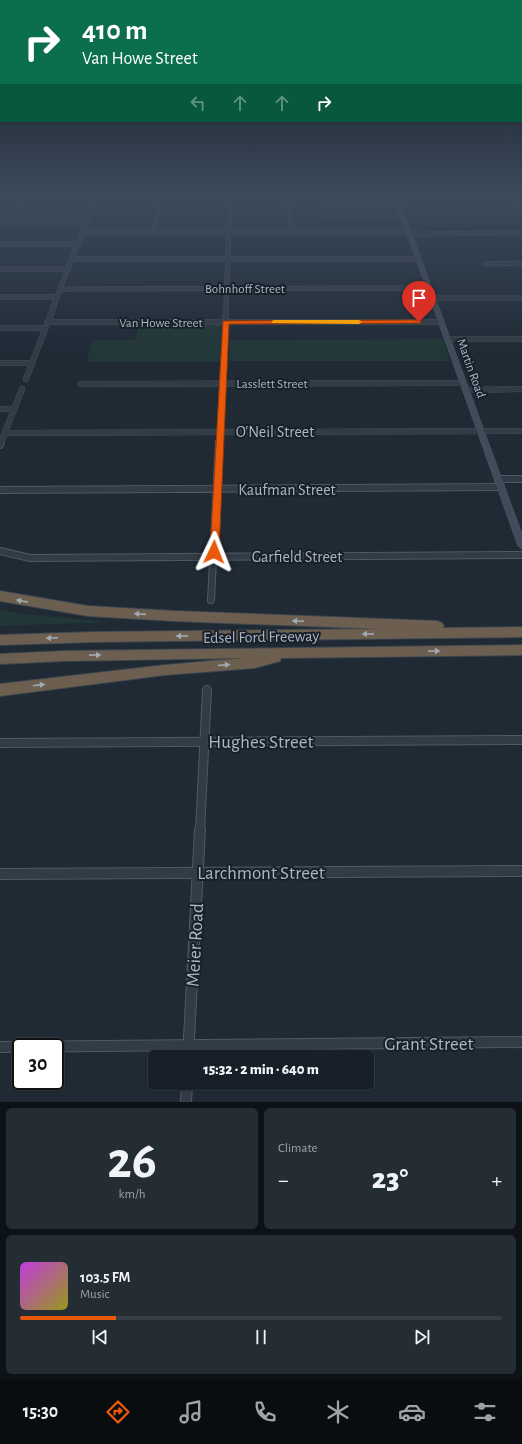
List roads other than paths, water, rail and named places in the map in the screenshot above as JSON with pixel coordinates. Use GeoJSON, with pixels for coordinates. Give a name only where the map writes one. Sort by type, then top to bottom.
{"type":"FeatureCollection","features":[{"type":"Feature","properties":{"kind":"highway"},"geometry":{"type":"LineString","coordinates":[[0,596],[48,605],[104,612],[427,625],[520,632]]}},
{"type":"Feature","properties":{"kind":"highway","name":"Edsel Ford Freeway"},"geometry":{"type":"LineString","coordinates":[[0,640],[87,637],[520,632]]}},
{"type":"Feature","properties":{"kind":"highway","name":"Edsel Ford Freeway"},"geometry":{"type":"LineString","coordinates":[[0,659],[64,656],[522,650]]}},
{"type":"Feature","properties":{"kind":"highway"},"geometry":{"type":"LineString","coordinates":[[0,690],[166,670],[255,663],[292,653]]}},
{"type":"Feature","properties":{"kind":"street"},"geometry":{"type":"LineString","coordinates":[[26,379],[75,250]]}},
{"type":"Feature","properties":{"kind":"street"},"geometry":{"type":"LineString","coordinates":[[212,600],[228,250]]}},
{"type":"Feature","properties":{"kind":"street","name":"Martin Road"},"geometry":{"type":"LineString","coordinates":[[416,250],[522,546]]}},
{"type":"Feature","properties":{"kind":"street"},"geometry":{"type":"LineString","coordinates":[[72,259],[419,259]]}},
{"type":"Feature","properties":{"kind":"street"},"geometry":{"type":"LineString","coordinates":[[485,264],[522,263]]}},
{"type":"Feature","properties":{"kind":"street"},"geometry":{"type":"LineString","coordinates":[[0,269],[68,269]]}},
{"type":"Feature","properties":{"kind":"street","name":"Bohnhoff Street"},"geometry":{"type":"LineString","coordinates":[[60,289],[430,288]]}},
{"type":"Feature","properties":{"kind":"street"},"geometry":{"type":"LineString","coordinates":[[0,297],[57,297]]}},
{"type":"Feature","properties":{"kind":"street"},"geometry":{"type":"LineString","coordinates":[[434,298],[522,298]]}},
{"type":"Feature","properties":{"kind":"street","name":"Van Howe Street"},"geometry":{"type":"LineString","coordinates":[[47,322],[442,322]]}},
{"type":"Feature","properties":{"kind":"street"},"geometry":{"type":"LineString","coordinates":[[0,328],[45,328]]}},
{"type":"Feature","properties":{"kind":"street"},"geometry":{"type":"LineString","coordinates":[[448,339],[522,339]]}},
{"type":"Feature","properties":{"kind":"street"},"geometry":{"type":"LineString","coordinates":[[0,363],[32,363]]}},
{"type":"Feature","properties":{"kind":"street","name":"Lasslett Street"},"geometry":{"type":"LineString","coordinates":[[80,384],[465,386],[522,389]]}},
{"type":"Feature","properties":{"kind":"street"},"geometry":{"type":"LineString","coordinates":[[0,445],[22,389]]}},
{"type":"Feature","properties":{"kind":"street"},"geometry":{"type":"LineString","coordinates":[[0,409],[14,409]]}},
{"type":"Feature","properties":{"kind":"street","name":"O'Neil Street"},"geometry":{"type":"LineString","coordinates":[[5,433],[522,431]]}},
{"type":"Feature","properties":{"kind":"street"},"geometry":{"type":"LineString","coordinates":[[498,480],[522,479]]}},
{"type":"Feature","properties":{"kind":"street","name":"Kaufman Street"},"geometry":{"type":"LineString","coordinates":[[0,490],[501,487]]}},
{"type":"Feature","properties":{"kind":"street","name":"Garfield Street"},"geometry":{"type":"LineString","coordinates":[[0,551],[30,558],[522,555]]}},
{"type":"Feature","properties":{"kind":"street","name":"Meier Road"},"geometry":{"type":"LineString","coordinates":[[189,1050],[207,690]]}},
{"type":"Feature","properties":{"kind":"street","name":"Hughes Street"},"geometry":{"type":"LineString","coordinates":[[0,743],[522,740]]}},
{"type":"Feature","properties":{"kind":"street","name":"Larchmont Street"},"geometry":{"type":"LineString","coordinates":[[0,874],[522,871]]}},
{"type":"Feature","properties":{"kind":"street","name":"Grant Street"},"geometry":{"type":"LineString","coordinates":[[0,1046],[522,1042]]}},
{"type":"Feature","properties":{"kind":"street"},"geometry":{"type":"LineString","coordinates":[[186,1102],[187,1090]]}}]}
